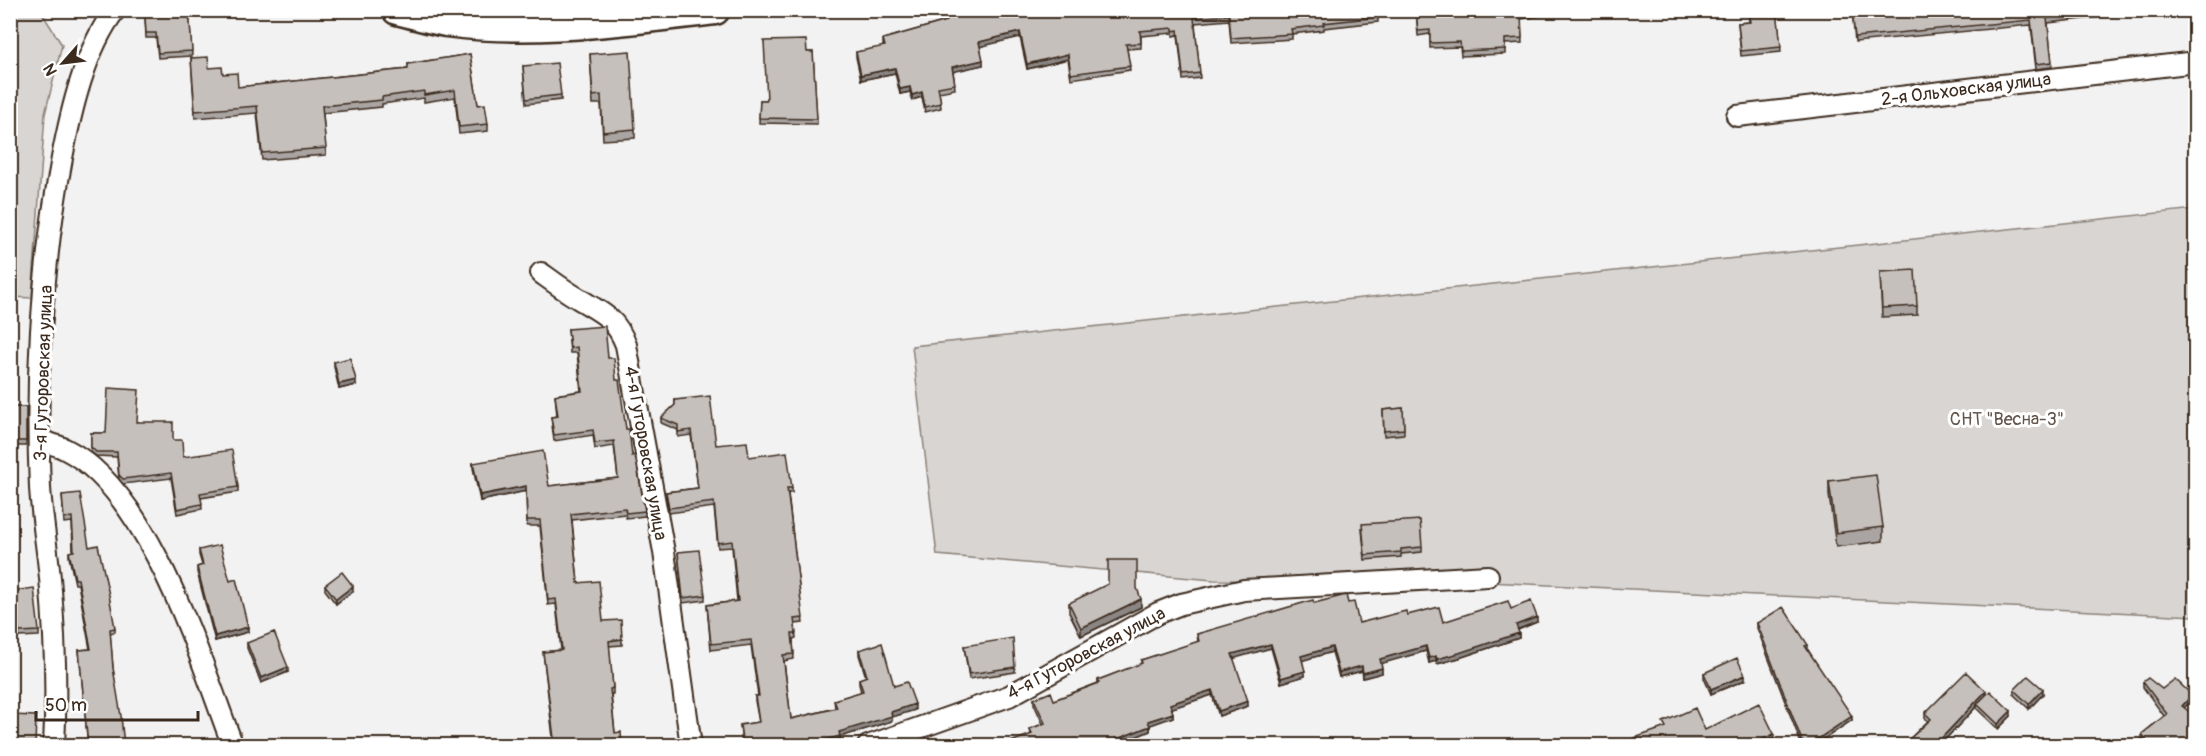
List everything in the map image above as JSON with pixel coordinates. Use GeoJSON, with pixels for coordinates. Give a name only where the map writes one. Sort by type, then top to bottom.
{"type":"FeatureCollection","features":[{"type":"Feature","properties":{"kind":"street","name":"3-я Гуторовская улица"},"geometry":{"type":"LineString","coordinates":[[54,746],[57,693],[50,580],[40,490],[42,327],[56,192],[70,112],[94,48],[115,10]]}},
{"type":"Feature","properties":{"kind":"street"},"geometry":{"type":"LineString","coordinates":[[397,10],[445,21],[513,26],[586,24],[715,10]]}},
{"type":"Feature","properties":{"kind":"street","name":"2-я Ольховская улица"},"geometry":{"type":"LineString","coordinates":[[1737,116],[2196,62]]}},
{"type":"Feature","properties":{"kind":"street","name":"4-я Гуторовская улица"},"geometry":{"type":"LineString","coordinates":[[540,273],[577,298],[602,310],[620,330],[626,345],[664,552],[691,746]]}},
{"type":"Feature","properties":{"kind":"street"},"geometry":{"type":"LineString","coordinates":[[39,440],[66,449],[101,475],[131,513],[160,560],[233,746]]}},
{"type":"Feature","properties":{"kind":"street","name":"4-я Гуторовская улица"},"geometry":{"type":"LineString","coordinates":[[868,746],[1009,696],[1158,613],[1181,604],[1244,590],[1488,576]]}},
{"type":"Feature","properties":{"kind":"green space"},"geometry":{"type":"Polygon","coordinates":[[[11,10],[42,13],[62,45],[45,114],[32,298],[11,297],[11,10]]]}},
{"type":"Feature","properties":{"kind":"green space","name":"СНТ \"Весна-3\""},"geometry":{"type":"Polygon","coordinates":[[[2195,209],[2195,616],[1488,582],[1213,580],[937,555],[912,346],[2195,209]]]}},
{"type":"Feature","properties":{"kind":"building"},"geometry":{"type":"Polygon","coordinates":[[[155,10],[189,10],[192,51],[158,53],[156,33],[146,33],[145,17],[155,16],[155,10]]]}},
{"type":"Feature","properties":{"kind":"building"},"geometry":{"type":"Polygon","coordinates":[[[964,10],[1377,10],[1378,17],[1291,29],[1292,34],[1231,38],[1229,15],[1194,18],[1200,73],[1183,75],[1178,30],[1173,31],[1173,28],[1140,31],[1141,43],[1126,44],[1130,66],[1071,74],[1068,54],[1027,64],[1020,32],[979,42],[983,60],[952,67],[955,84],[938,87],[941,103],[925,107],[922,92],[912,95],[910,87],[900,89],[895,68],[861,75],[856,52],[885,46],[883,39],[947,21],[946,15],[964,10]]]}},
{"type":"Feature","properties":{"kind":"building"},"geometry":{"type":"Polygon","coordinates":[[[1416,10],[1547,10],[1521,14],[1522,38],[1505,39],[1505,49],[1461,51],[1460,42],[1430,43],[1430,30],[1418,31],[1416,10]]]}},
{"type":"Feature","properties":{"kind":"building"},"geometry":{"type":"Polygon","coordinates":[[[1748,10],[1777,10],[1781,47],[1741,51],[1738,23],[1750,22],[1748,10]]]}},
{"type":"Feature","properties":{"kind":"building"},"geometry":{"type":"Polygon","coordinates":[[[1852,10],[2120,10],[2047,18],[2052,62],[2036,64],[2031,20],[1855,37],[1852,10]]]}},
{"type":"Feature","properties":{"kind":"building"},"geometry":{"type":"Polygon","coordinates":[[[806,40],[807,52],[813,52],[817,119],[759,118],[760,100],[767,100],[764,41],[806,40]]]}},
{"type":"Feature","properties":{"kind":"building"},"geometry":{"type":"Polygon","coordinates":[[[630,51],[635,129],[603,132],[601,95],[593,96],[590,54],[630,51]]]}},
{"type":"Feature","properties":{"kind":"building"},"geometry":{"type":"Polygon","coordinates":[[[470,54],[478,105],[485,104],[488,124],[459,127],[455,90],[424,95],[424,91],[382,97],[382,100],[322,106],[326,148],[262,153],[257,106],[195,111],[191,58],[208,57],[209,68],[222,67],[223,74],[237,73],[238,87],[408,69],[408,64],[470,54]]]}},
{"type":"Feature","properties":{"kind":"building"},"geometry":{"type":"Polygon","coordinates":[[[557,63],[561,95],[526,99],[523,66],[557,63]]]}},
{"type":"Feature","properties":{"kind":"building"},"geometry":{"type":"Polygon","coordinates":[[[1915,270],[1917,306],[1882,308],[1880,272],[1915,270]]]}},
{"type":"Feature","properties":{"kind":"building"},"geometry":{"type":"Polygon","coordinates":[[[605,326],[608,358],[614,358],[616,380],[619,380],[626,429],[629,429],[632,456],[635,455],[645,511],[626,513],[625,508],[571,514],[578,583],[599,581],[603,621],[621,620],[622,639],[609,641],[613,688],[610,689],[615,733],[621,732],[622,746],[555,746],[543,652],[562,650],[556,599],[548,600],[540,520],[527,520],[526,486],[480,495],[473,463],[543,451],[549,486],[618,478],[614,441],[595,443],[593,430],[554,435],[551,417],[558,416],[555,395],[582,391],[577,347],[570,348],[568,329],[605,326]]]}},
{"type":"Feature","properties":{"kind":"building"},"geometry":{"type":"Polygon","coordinates":[[[350,358],[356,380],[339,384],[334,362],[350,358]]]}},
{"type":"Feature","properties":{"kind":"building"},"geometry":{"type":"Polygon","coordinates":[[[108,388],[139,390],[137,422],[173,422],[173,440],[182,440],[183,457],[232,450],[238,487],[200,493],[202,504],[177,509],[171,473],[123,479],[119,475],[117,452],[96,452],[91,447],[91,433],[106,433],[108,388]]]}},
{"type":"Feature","properties":{"kind":"building"},"geometry":{"type":"Polygon","coordinates":[[[710,396],[716,445],[747,442],[749,457],[787,452],[792,488],[787,488],[803,618],[794,619],[796,633],[792,633],[794,654],[783,655],[791,719],[837,708],[834,700],[863,691],[859,679],[867,676],[859,650],[882,643],[894,686],[907,682],[915,704],[891,712],[892,716],[839,732],[840,736],[802,746],[743,746],[740,725],[759,722],[755,696],[759,696],[751,640],[711,644],[707,605],[738,601],[732,541],[718,543],[714,502],[669,508],[666,492],[698,488],[691,430],[678,432],[678,425],[661,418],[675,405],[675,400],[710,396]]]}},
{"type":"Feature","properties":{"kind":"building"},"geometry":{"type":"Polygon","coordinates":[[[10,407],[26,407],[26,441],[10,441],[10,407]]]}},
{"type":"Feature","properties":{"kind":"building"},"geometry":{"type":"Polygon","coordinates":[[[1403,408],[1404,429],[1384,431],[1383,410],[1403,408]]]}},
{"type":"Feature","properties":{"kind":"building"},"geometry":{"type":"Polygon","coordinates":[[[1876,475],[1883,527],[1836,533],[1829,481],[1876,475]]]}},
{"type":"Feature","properties":{"kind":"building"},"geometry":{"type":"Polygon","coordinates":[[[80,493],[89,547],[98,545],[115,628],[110,629],[124,746],[88,746],[79,650],[91,649],[78,579],[75,579],[69,552],[74,551],[72,517],[64,518],[62,495],[80,493]]]}},
{"type":"Feature","properties":{"kind":"building"},"geometry":{"type":"Polygon","coordinates":[[[10,511],[13,542],[10,542],[10,511]]]}},
{"type":"Feature","properties":{"kind":"building"},"geometry":{"type":"Polygon","coordinates":[[[1420,520],[1422,547],[1401,549],[1401,552],[1365,555],[1362,524],[1420,520]]]}},
{"type":"Feature","properties":{"kind":"building"},"geometry":{"type":"Polygon","coordinates":[[[220,545],[230,581],[236,579],[248,627],[215,636],[197,567],[203,565],[199,550],[220,545]]]}},
{"type":"Feature","properties":{"kind":"building"},"geometry":{"type":"Polygon","coordinates":[[[699,550],[705,595],[683,598],[678,552],[699,550]]]}},
{"type":"Feature","properties":{"kind":"building"},"geometry":{"type":"Polygon","coordinates":[[[1108,560],[1137,560],[1137,588],[1141,599],[1081,628],[1069,603],[1108,584],[1108,560]]]}},
{"type":"Feature","properties":{"kind":"building"},"geometry":{"type":"Polygon","coordinates":[[[342,572],[353,586],[336,599],[325,585],[342,572]]]}},
{"type":"Feature","properties":{"kind":"building"},"geometry":{"type":"Polygon","coordinates":[[[34,588],[39,631],[19,632],[14,591],[34,588]]]}},
{"type":"Feature","properties":{"kind":"building"},"geometry":{"type":"Polygon","coordinates":[[[1346,595],[1348,603],[1354,602],[1359,623],[1406,611],[1407,615],[1439,607],[1443,622],[1508,601],[1511,609],[1531,601],[1537,617],[1516,625],[1519,633],[1459,653],[1437,659],[1436,656],[1429,658],[1426,646],[1380,659],[1382,668],[1363,673],[1362,666],[1339,672],[1332,647],[1301,656],[1305,671],[1281,678],[1271,644],[1232,654],[1248,701],[1219,711],[1212,690],[1170,704],[1173,713],[1148,721],[1150,726],[1107,743],[1108,746],[1000,746],[1032,734],[1030,729],[1045,723],[1034,699],[1051,692],[1054,700],[1099,683],[1098,680],[1142,663],[1141,660],[1199,641],[1197,634],[1313,600],[1314,603],[1346,595]]]}},
{"type":"Feature","properties":{"kind":"building"},"geometry":{"type":"Polygon","coordinates":[[[1783,607],[1808,645],[1805,646],[1852,716],[1807,746],[1804,746],[1757,623],[1783,607]]]}},
{"type":"Feature","properties":{"kind":"building"},"geometry":{"type":"Polygon","coordinates":[[[274,632],[288,667],[261,678],[247,643],[274,632]]]}},
{"type":"Feature","properties":{"kind":"building"},"geometry":{"type":"Polygon","coordinates":[[[1013,638],[1015,667],[969,674],[964,646],[1013,638]]]}},
{"type":"Feature","properties":{"kind":"building"},"geometry":{"type":"Polygon","coordinates":[[[1737,658],[1745,675],[1711,689],[1704,673],[1737,658]]]}},
{"type":"Feature","properties":{"kind":"building"},"geometry":{"type":"Polygon","coordinates":[[[1966,672],[1986,691],[1936,744],[1937,746],[1902,746],[1931,719],[1925,713],[1966,672]]]}},
{"type":"Feature","properties":{"kind":"building"},"geometry":{"type":"Polygon","coordinates":[[[2028,676],[2043,689],[2029,704],[2014,690],[2028,676]]]}},
{"type":"Feature","properties":{"kind":"building"},"geometry":{"type":"Polygon","coordinates":[[[2148,678],[2162,689],[2175,679],[2192,695],[2182,706],[2196,717],[2196,745],[2188,739],[2179,746],[2151,746],[2142,734],[2167,714],[2143,682],[2148,678]]]}},
{"type":"Feature","properties":{"kind":"building"},"geometry":{"type":"Polygon","coordinates":[[[1990,691],[2011,711],[1998,724],[1977,704],[1990,691]]]}},
{"type":"Feature","properties":{"kind":"building"},"geometry":{"type":"Polygon","coordinates":[[[1759,703],[1774,734],[1749,746],[1631,746],[1629,740],[1666,727],[1663,722],[1695,708],[1705,730],[1759,703]]]}},
{"type":"Feature","properties":{"kind":"building"},"geometry":{"type":"Polygon","coordinates":[[[10,715],[36,716],[35,746],[10,746],[10,715]]]}}]}
